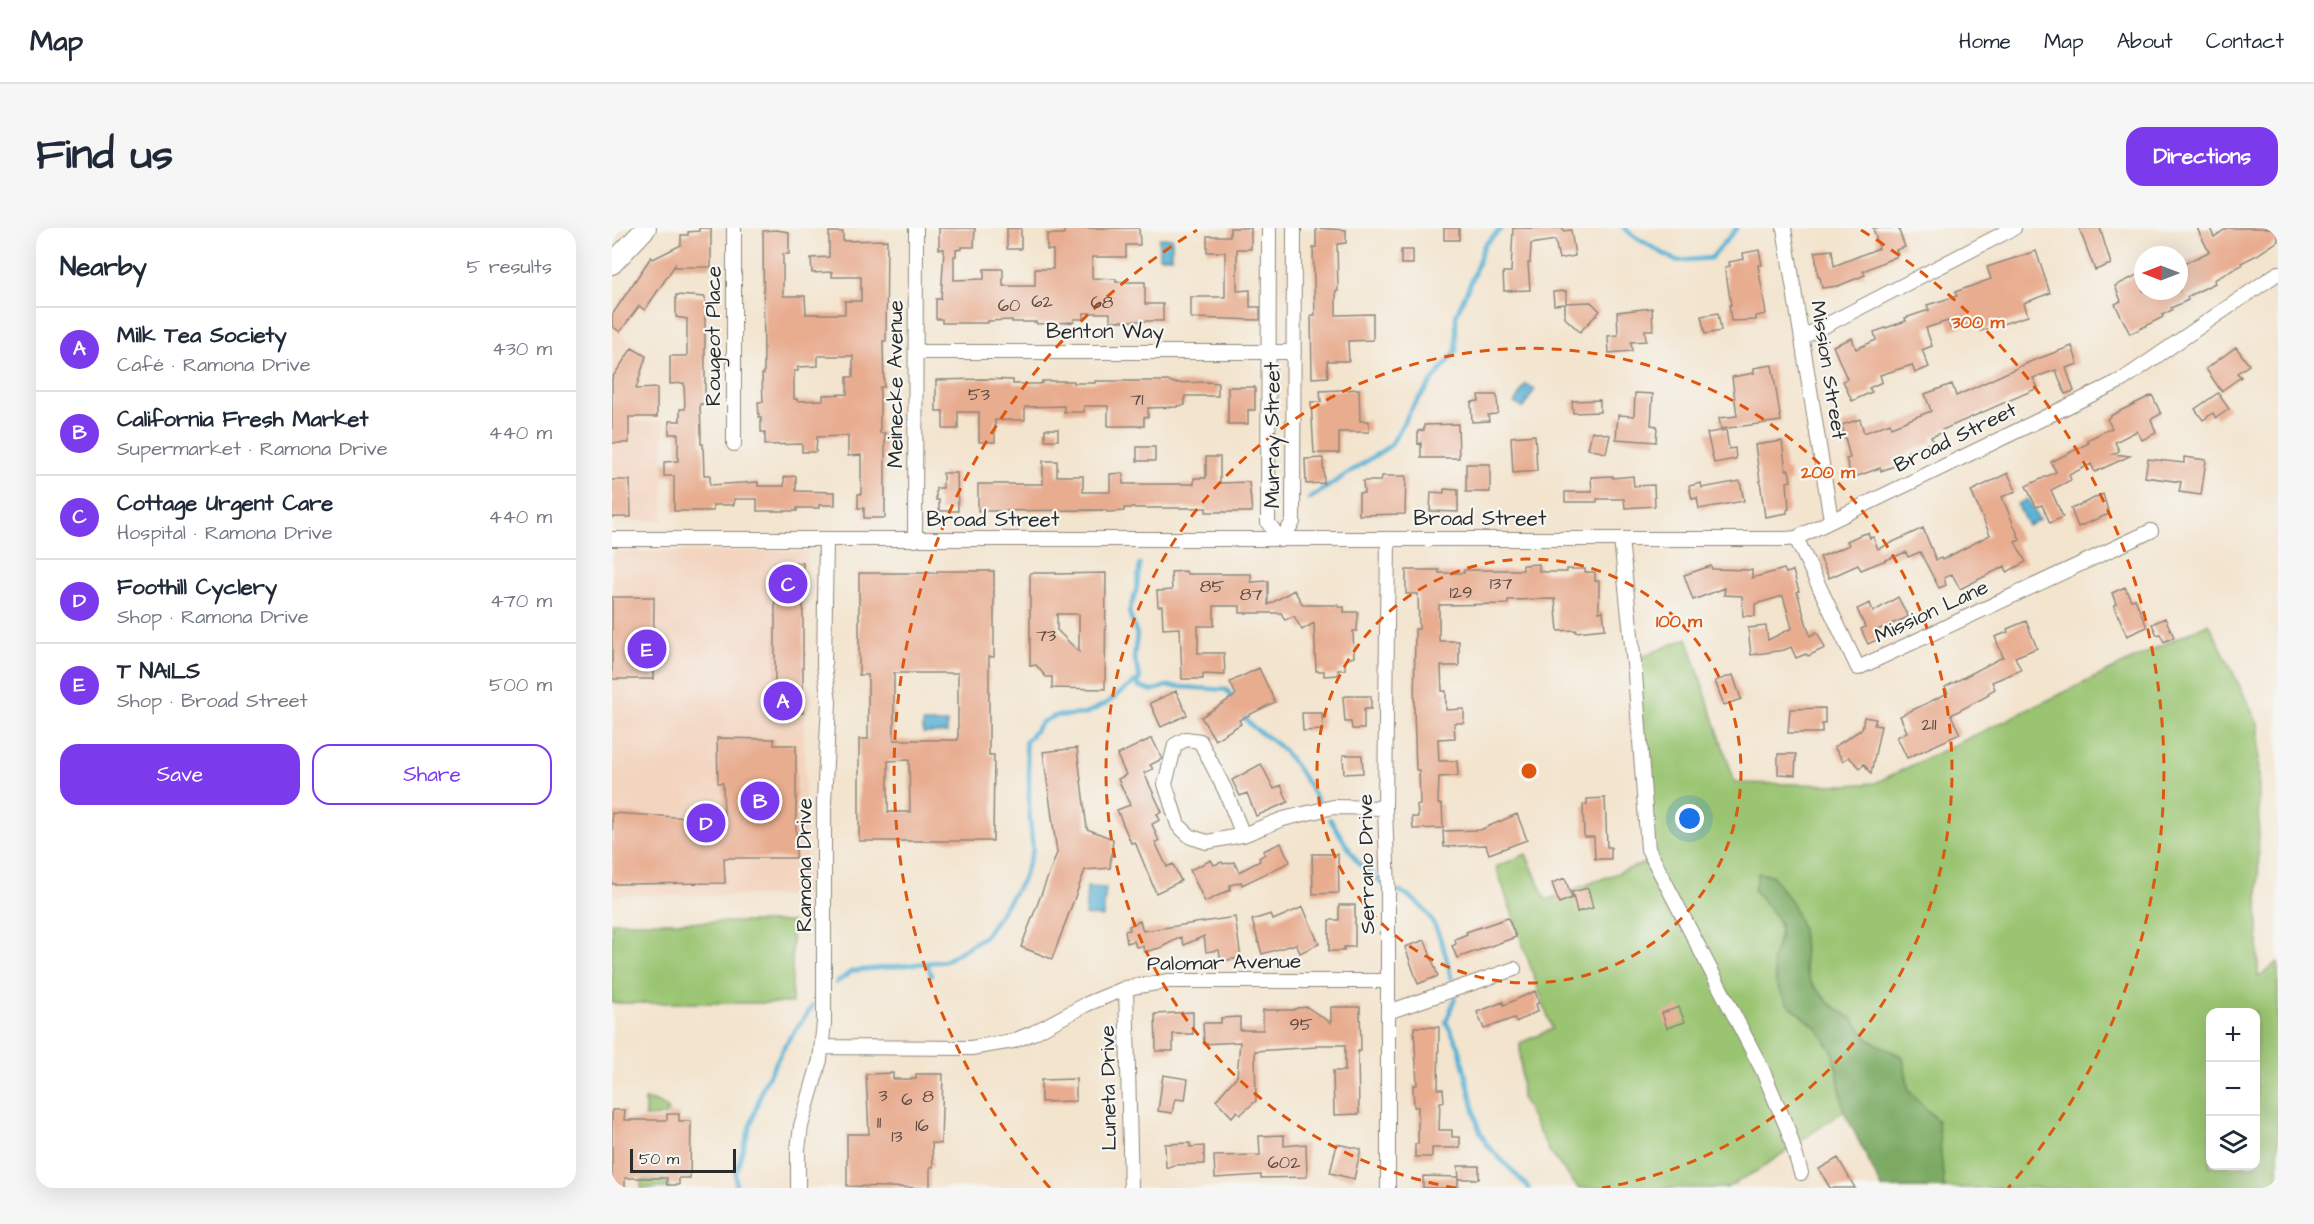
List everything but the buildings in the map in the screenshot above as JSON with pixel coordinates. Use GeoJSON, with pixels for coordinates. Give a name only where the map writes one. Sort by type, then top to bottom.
{"type":"FeatureCollection","features":[{"type":"Feature","properties":{"kind":"street"},"geometry":{"type":"LineString","coordinates":[[612,264],[646,228]]}},
{"type":"Feature","properties":{"kind":"street","name":"Rougeot Place"},"geometry":{"type":"LineString","coordinates":[[734,228],[734,444]]}},
{"type":"Feature","properties":{"kind":"street","name":"Meinecke Avenue"},"geometry":{"type":"LineString","coordinates":[[915,540],[916,228]]}},
{"type":"Feature","properties":{"kind":"street","name":"Murray Street"},"geometry":{"type":"LineString","coordinates":[[1269,228],[1268,523],[1281,540],[1293,522],[1294,228]]}},
{"type":"Feature","properties":{"kind":"street","name":"Mission Street"},"geometry":{"type":"LineString","coordinates":[[1784,228],[1831,520]]}},
{"type":"Feature","properties":{"kind":"street"},"geometry":{"type":"LineString","coordinates":[[1803,337],[2014,228]]}},
{"type":"Feature","properties":{"kind":"street","name":"Broad Street"},"geometry":{"type":"LineString","coordinates":[[612,539],[1796,538],[2122,380],[2278,273]]}},
{"type":"Feature","properties":{"kind":"street","name":"Benton Way"},"geometry":{"type":"LineString","coordinates":[[916,352],[1294,352]]}},
{"type":"Feature","properties":{"kind":"street","name":"Mission Lane"},"geometry":{"type":"LineString","coordinates":[[1796,538],[1858,668],[2151,531]]}},
{"type":"Feature","properties":{"kind":"street","name":"Ramona Drive"},"geometry":{"type":"LineString","coordinates":[[798,1188],[798,1149],[801,1126],[822,1047],[824,1022],[824,802],[829,702],[824,665],[826,539]]}},
{"type":"Feature","properties":{"kind":"street"},"geometry":{"type":"LineString","coordinates":[[1621,539],[1635,674],[1648,849],[1761,1070],[1788,1130],[1801,1173]]}},
{"type":"Feature","properties":{"kind":"street","name":"Serrano Drive"},"geometry":{"type":"LineString","coordinates":[[1388,540],[1385,808],[1388,1188]]}},
{"type":"Feature","properties":{"kind":"street"},"geometry":{"type":"LineString","coordinates":[[1243,836],[1225,790],[1200,741],[1186,739],[1174,745],[1165,784],[1178,825],[1191,837],[1207,842],[1243,836],[1283,819],[1333,807],[1385,808]]}},
{"type":"Feature","properties":{"kind":"street"},"geometry":{"type":"LineString","coordinates":[[1388,1012],[1514,969]]}},
{"type":"Feature","properties":{"kind":"street","name":"Palomar Avenue"},"geometry":{"type":"LineString","coordinates":[[822,1047],[971,1048],[992,1045],[1033,1034],[1086,1004],[1126,988],[1169,981],[1388,981]]}},
{"type":"Feature","properties":{"kind":"street","name":"Luneta Drive"},"geometry":{"type":"LineString","coordinates":[[1126,988],[1131,1188]]}},
{"type":"Feature","properties":{"kind":"shaded area"},"geometry":{"type":"Polygon","coordinates":[[[612,328],[647,353],[631,417],[634,421],[664,421],[663,521],[612,521],[612,328]]]}},
{"type":"Feature","properties":{"kind":"shaded area"},"geometry":{"type":"Polygon","coordinates":[[[807,551],[804,730],[807,896],[612,895],[612,552],[807,551]]]}},
{"type":"Feature","properties":{"kind":"green space"},"geometry":{"type":"Polygon","coordinates":[[[2209,623],[2259,726],[2258,977],[2278,962],[2278,1188],[1944,1188],[1938,1121],[1909,1091],[1903,1057],[1869,1040],[1853,1019],[1831,1005],[1811,983],[1805,969],[1802,928],[1754,890],[1778,922],[1779,937],[1772,961],[1787,1003],[1817,1028],[1834,1054],[1844,1111],[1760,1169],[1726,1188],[1578,1188],[1549,1151],[1522,1099],[1520,1043],[1552,1029],[1496,867],[1526,854],[1546,900],[1647,862],[1637,659],[1687,638],[1735,783],[1846,785],[1875,783],[2209,623]]]}},
{"type":"Feature","properties":{"kind":"green space"},"geometry":{"type":"Polygon","coordinates":[[[1758,873],[1772,875],[1792,903],[1802,928],[1805,969],[1811,983],[1831,1005],[1853,1019],[1869,1040],[1903,1057],[1909,1091],[1938,1121],[1944,1188],[1882,1188],[1844,1111],[1834,1054],[1817,1028],[1787,1003],[1777,986],[1772,961],[1780,938],[1780,922],[1754,890],[1758,873]]]}},
{"type":"Feature","properties":{"kind":"green space"},"geometry":{"type":"Polygon","coordinates":[[[612,922],[792,922],[792,1003],[612,1003],[612,922]]]}},
{"type":"Feature","properties":{"kind":"green space"},"geometry":{"type":"Polygon","coordinates":[[[645,1100],[659,1103],[669,1112],[666,1112],[665,1116],[645,1117],[645,1100]]]}},
{"type":"Feature","properties":{"kind":"green space"},"geometry":{"type":"Polygon","coordinates":[[[641,1180],[665,1180],[669,1188],[641,1188],[641,1180]]]}},
{"type":"Feature","properties":{"kind":"water"},"geometry":{"type":"Polygon","coordinates":[[[1159,238],[1172,238],[1172,257],[1159,257],[1159,238]]]}},
{"type":"Feature","properties":{"kind":"water"},"geometry":{"type":"Polygon","coordinates":[[[1526,384],[1535,389],[1523,408],[1514,403],[1526,384]]]}},
{"type":"Feature","properties":{"kind":"water"},"geometry":{"type":"Polygon","coordinates":[[[2028,499],[2039,520],[2028,526],[2017,504],[2028,499]]]}},
{"type":"Feature","properties":{"kind":"water"},"geometry":{"type":"Polygon","coordinates":[[[923,723],[947,723],[947,733],[923,733],[923,723]]]}},
{"type":"Feature","properties":{"kind":"water"},"geometry":{"type":"Polygon","coordinates":[[[1087,887],[1106,888],[1103,917],[1085,915],[1087,887]]]}},
{"type":"Feature","properties":{"kind":"waterway"},"geometry":{"type":"LineString","coordinates":[[1309,499],[1391,445],[1413,406],[1456,351],[1456,315],[1484,245],[1502,228]]}},
{"type":"Feature","properties":{"kind":"waterway"},"geometry":{"type":"LineString","coordinates":[[1624,228],[1676,261],[1711,258],[1737,228]]}},
{"type":"Feature","properties":{"kind":"waterway"},"geometry":{"type":"LineString","coordinates":[[1140,564],[1136,591],[1129,612],[1137,635],[1134,657],[1140,678],[1138,686],[1152,691],[1166,686],[1227,690],[1235,702]]}},
{"type":"Feature","properties":{"kind":"waterway"},"geometry":{"type":"LineString","coordinates":[[836,983],[852,971],[945,961],[985,936],[1022,881],[1033,850],[1029,810],[1029,772],[1025,743],[1042,722],[1055,716],[1085,714],[1107,703],[1140,678]]}},
{"type":"Feature","properties":{"kind":"waterway"},"geometry":{"type":"LineString","coordinates":[[1242,714],[1251,725],[1287,755],[1320,804]]}},
{"type":"Feature","properties":{"kind":"waterway"},"geometry":{"type":"LineString","coordinates":[[1330,819],[1358,863],[1384,885]]}},
{"type":"Feature","properties":{"kind":"waterway"},"geometry":{"type":"LineString","coordinates":[[1399,891],[1421,906],[1436,927],[1451,978]]}},
{"type":"Feature","properties":{"kind":"waterway"},"geometry":{"type":"LineString","coordinates":[[927,963],[931,975]]}},
{"type":"Feature","properties":{"kind":"waterway"},"geometry":{"type":"LineString","coordinates":[[1455,998],[1446,1022],[1459,1047],[1478,1127],[1487,1145],[1529,1188]]}},
{"type":"Feature","properties":{"kind":"waterway"},"geometry":{"type":"LineString","coordinates":[[736,1188],[735,1174],[763,1086],[787,1042],[813,1005]]}},
{"type":"Feature","properties":{"kind":"place","name":"Cottage Urgent Care"},"geometry":{"type":"Point","coordinates":[788,584]}},
{"type":"Feature","properties":{"kind":"place","name":"T NAILS"},"geometry":{"type":"Point","coordinates":[647,649]}},
{"type":"Feature","properties":{"kind":"place","name":"Milk Tea Society"},"geometry":{"type":"Point","coordinates":[783,701]}},
{"type":"Feature","properties":{"kind":"place","name":"California Fresh Market"},"geometry":{"type":"Point","coordinates":[760,801]}},
{"type":"Feature","properties":{"kind":"place","name":"Foothill Cyclery"},"geometry":{"type":"Point","coordinates":[706,823]}}]}
